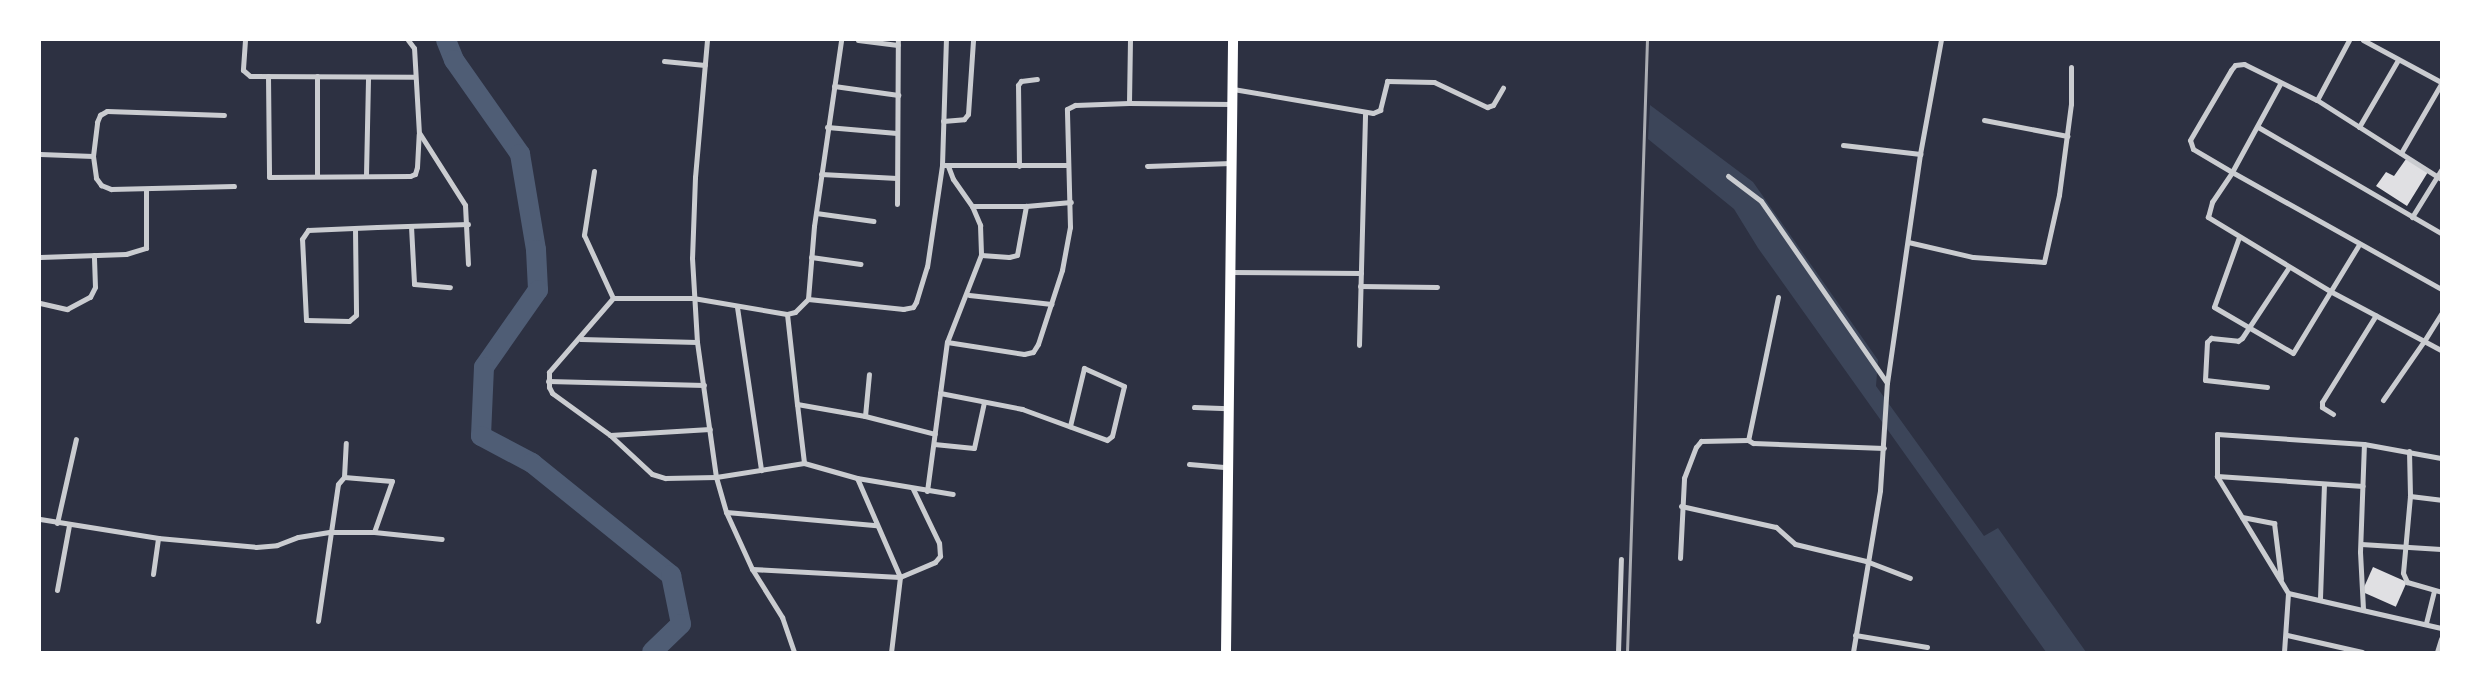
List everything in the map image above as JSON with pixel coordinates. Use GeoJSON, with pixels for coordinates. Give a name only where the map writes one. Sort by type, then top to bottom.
{"type":"FeatureCollection","features":[{"type":"Feature","properties":{"kind":"main road"},"geometry":{"type":"LineString","coordinates":[[1226,652],[1226,466],[1231,272],[1233,40]]}},
{"type":"Feature","properties":{"kind":"street"},"geometry":{"type":"LineString","coordinates":[[245,40],[245,74],[268,76],[415,77]]}},
{"type":"Feature","properties":{"kind":"street"},"geometry":{"type":"LineString","coordinates":[[268,76],[269,177],[415,174],[419,134],[414,48],[408,40]]}},
{"type":"Feature","properties":{"kind":"street"},"geometry":{"type":"LineString","coordinates":[[707,40],[695,178],[693,298],[697,342],[716,477],[726,512],[752,569],[782,617],[794,652]]}},
{"type":"Feature","properties":{"kind":"street"},"geometry":{"type":"LineString","coordinates":[[613,298],[693,298],[787,314],[795,312],[808,300],[816,213],[841,40]]}},
{"type":"Feature","properties":{"kind":"street"},"geometry":{"type":"LineString","coordinates":[[858,40],[898,42],[897,204]]}},
{"type":"Feature","properties":{"kind":"street"},"geometry":{"type":"LineString","coordinates":[[808,300],[875,307],[913,307],[927,267],[945,166],[943,121],[946,40]]}},
{"type":"Feature","properties":{"kind":"street"},"geometry":{"type":"LineString","coordinates":[[943,121],[964,119],[968,114],[973,40]]}},
{"type":"Feature","properties":{"kind":"street"},"geometry":{"type":"LineString","coordinates":[[1129,103],[1130,40]]}},
{"type":"Feature","properties":{"kind":"street"},"geometry":{"type":"LineString","coordinates":[[1853,652],[1866,561],[1880,490],[1887,383],[1920,154],[1941,40]]}},
{"type":"Feature","properties":{"kind":"street"},"geometry":{"type":"LineString","coordinates":[[2317,100],[2349,40]]}},
{"type":"Feature","properties":{"kind":"street"},"geometry":{"type":"LineString","coordinates":[[2363,40],[2441,83],[2401,153]]}},
{"type":"Feature","properties":{"kind":"street"},"geometry":{"type":"LineString","coordinates":[[2359,126],[2398,60]]}},
{"type":"Feature","properties":{"kind":"street"},"geometry":{"type":"LineString","coordinates":[[664,61],[704,65]]}},
{"type":"Feature","properties":{"kind":"street"},"geometry":{"type":"LineString","coordinates":[[2439,178],[2317,100],[2239,63],[2231,70],[2210,102],[2190,140],[2190,146],[2232,172],[2358,246],[2441,290]]}},
{"type":"Feature","properties":{"kind":"street"},"geometry":{"type":"LineString","coordinates":[[1908,242],[1973,257],[2044,262],[2056,213],[2067,136],[2071,104],[2071,67]]}},
{"type":"Feature","properties":{"kind":"street"},"geometry":{"type":"LineString","coordinates":[[317,76],[317,176]]}},
{"type":"Feature","properties":{"kind":"street"},"geometry":{"type":"LineString","coordinates":[[366,175],[368,77]]}},
{"type":"Feature","properties":{"kind":"street"},"geometry":{"type":"LineString","coordinates":[[1019,166],[1018,85],[1021,81],[1038,79]]}},
{"type":"Feature","properties":{"kind":"street"},"geometry":{"type":"LineString","coordinates":[[1232,89],[1315,101],[1377,113],[1380,110],[1387,81],[1434,82],[1487,107],[1493,105],[1503,88]]}},
{"type":"Feature","properties":{"kind":"street"},"geometry":{"type":"LineString","coordinates":[[2280,84],[2258,128],[2207,213],[2239,236],[2289,267],[2441,350]]}},
{"type":"Feature","properties":{"kind":"street"},"geometry":{"type":"LineString","coordinates":[[834,86],[898,95]]}},
{"type":"Feature","properties":{"kind":"street"},"geometry":{"type":"LineString","coordinates":[[947,342],[1024,354],[1033,352],[1043,335],[1069,236],[1071,202],[1066,165],[1067,109],[1075,105],[1129,103],[1232,104]]}},
{"type":"Feature","properties":{"kind":"street"},"geometry":{"type":"LineString","coordinates":[[224,115],[107,111],[100,115],[97,122],[94,156],[96,178],[101,185],[110,189],[234,186]]}},
{"type":"Feature","properties":{"kind":"street"},"geometry":{"type":"LineString","coordinates":[[1359,345],[1365,112]]}},
{"type":"Feature","properties":{"kind":"street"},"geometry":{"type":"LineString","coordinates":[[1984,120],[2067,136]]}},
{"type":"Feature","properties":{"kind":"street"},"geometry":{"type":"LineString","coordinates":[[827,127],[897,133]]}},
{"type":"Feature","properties":{"kind":"street"},"geometry":{"type":"LineString","coordinates":[[2258,128],[2441,233]]}},
{"type":"Feature","properties":{"kind":"street"},"geometry":{"type":"LineString","coordinates":[[419,134],[465,205],[468,224],[468,264]]}},
{"type":"Feature","properties":{"kind":"street"},"geometry":{"type":"LineString","coordinates":[[1843,145],[1920,154]]}},
{"type":"Feature","properties":{"kind":"street"},"geometry":{"type":"LineString","coordinates":[[40,154],[94,156]]}},
{"type":"Feature","properties":{"kind":"street"},"geometry":{"type":"LineString","coordinates":[[1147,166],[1231,163]]}},
{"type":"Feature","properties":{"kind":"street"},"geometry":{"type":"LineString","coordinates":[[945,166],[1066,165]]}},
{"type":"Feature","properties":{"kind":"street"},"geometry":{"type":"LineString","coordinates":[[927,491],[947,342],[968,295],[981,255],[980,225],[972,206],[945,166]]}},
{"type":"Feature","properties":{"kind":"street"},"geometry":{"type":"LineString","coordinates":[[2412,217],[2439,178],[2441,170]]}},
{"type":"Feature","properties":{"kind":"street"},"geometry":{"type":"LineString","coordinates":[[594,171],[584,235],[613,298]]}},
{"type":"Feature","properties":{"kind":"street"},"geometry":{"type":"LineString","coordinates":[[821,174],[897,178]]}},
{"type":"Feature","properties":{"kind":"street"},"geometry":{"type":"LineString","coordinates":[[1728,176],[1762,201],[1887,383]]}},
{"type":"Feature","properties":{"kind":"street"},"geometry":{"type":"LineString","coordinates":[[40,257],[138,252],[146,248],[146,189]]}},
{"type":"Feature","properties":{"kind":"street"},"geometry":{"type":"LineString","coordinates":[[972,206],[1026,206],[1071,202]]}},
{"type":"Feature","properties":{"kind":"street"},"geometry":{"type":"LineString","coordinates":[[981,255],[1009,258],[1017,255],[1026,206]]}},
{"type":"Feature","properties":{"kind":"street"},"geometry":{"type":"LineString","coordinates":[[816,213],[873,221]]}},
{"type":"Feature","properties":{"kind":"street"},"geometry":{"type":"LineString","coordinates":[[355,229],[356,315],[349,321],[306,320],[304,235],[308,230],[468,224]]}},
{"type":"Feature","properties":{"kind":"street"},"geometry":{"type":"LineString","coordinates":[[411,226],[414,284],[450,288]]}},
{"type":"Feature","properties":{"kind":"street"},"geometry":{"type":"LineString","coordinates":[[2239,236],[2214,306],[2251,330],[2293,353],[2358,246]]}},
{"type":"Feature","properties":{"kind":"street"},"geometry":{"type":"LineString","coordinates":[[40,303],[67,310],[90,297],[95,286],[94,255]]}},
{"type":"Feature","properties":{"kind":"street"},"geometry":{"type":"LineString","coordinates":[[811,258],[861,264]]}},
{"type":"Feature","properties":{"kind":"street"},"geometry":{"type":"LineString","coordinates":[[2267,386],[2208,382],[2204,378],[2209,340],[2238,341],[2251,330],[2289,267]]}},
{"type":"Feature","properties":{"kind":"street"},"geometry":{"type":"LineString","coordinates":[[1231,272],[1361,273]]}},
{"type":"Feature","properties":{"kind":"street"},"geometry":{"type":"LineString","coordinates":[[1360,286],[1437,287]]}},
{"type":"Feature","properties":{"kind":"street"},"geometry":{"type":"LineString","coordinates":[[968,295],[1052,304]]}},
{"type":"Feature","properties":{"kind":"street"},"geometry":{"type":"LineString","coordinates":[[1748,440],[1778,297]]}},
{"type":"Feature","properties":{"kind":"street"},"geometry":{"type":"LineString","coordinates":[[613,298],[581,339],[559,359],[549,372],[548,381],[552,393],[610,435],[656,476],[716,477],[804,463],[857,478],[912,489],[953,494]]}},
{"type":"Feature","properties":{"kind":"street"},"geometry":{"type":"LineString","coordinates":[[737,306],[762,470]]}},
{"type":"Feature","properties":{"kind":"street"},"geometry":{"type":"LineString","coordinates":[[787,314],[804,463]]}},
{"type":"Feature","properties":{"kind":"street"},"geometry":{"type":"LineString","coordinates":[[2383,400],[2441,314]]}},
{"type":"Feature","properties":{"kind":"street"},"geometry":{"type":"LineString","coordinates":[[2332,414],[2322,407],[2322,402],[2376,315]]}},
{"type":"Feature","properties":{"kind":"street"},"geometry":{"type":"LineString","coordinates":[[581,339],[697,342]]}},
{"type":"Feature","properties":{"kind":"street"},"geometry":{"type":"LineString","coordinates":[[940,393],[1022,409],[1070,426],[1110,439],[1124,386],[1084,368],[1070,426]]}},
{"type":"Feature","properties":{"kind":"street"},"geometry":{"type":"LineString","coordinates":[[865,416],[869,374]]}},
{"type":"Feature","properties":{"kind":"street"},"geometry":{"type":"LineString","coordinates":[[548,381],[704,385]]}},
{"type":"Feature","properties":{"kind":"street"},"geometry":{"type":"LineString","coordinates":[[934,444],[974,448],[984,402]]}},
{"type":"Feature","properties":{"kind":"street"},"geometry":{"type":"LineString","coordinates":[[797,404],[865,416],[935,434]]}},
{"type":"Feature","properties":{"kind":"street"},"geometry":{"type":"LineString","coordinates":[[1194,407],[1228,408]]}},
{"type":"Feature","properties":{"kind":"street"},"geometry":{"type":"LineString","coordinates":[[610,435],[710,428]]}},
{"type":"Feature","properties":{"kind":"street"},"geometry":{"type":"LineString","coordinates":[[2284,652],[2288,593],[2217,476],[2215,447],[2217,434],[2220,432],[2364,444],[2441,458]]}},
{"type":"Feature","properties":{"kind":"street"},"geometry":{"type":"LineString","coordinates":[[58,523],[76,439]]}},
{"type":"Feature","properties":{"kind":"street"},"geometry":{"type":"LineString","coordinates":[[1680,558],[1681,506],[1687,468],[1701,441],[1748,440],[1753,443],[1884,448]]}},
{"type":"Feature","properties":{"kind":"street"},"geometry":{"type":"LineString","coordinates":[[318,621],[338,484],[344,478],[346,443]]}},
{"type":"Feature","properties":{"kind":"street"},"geometry":{"type":"LineString","coordinates":[[2363,609],[2361,544],[2364,444]]}},
{"type":"Feature","properties":{"kind":"street"},"geometry":{"type":"LineString","coordinates":[[2409,451],[2410,496],[2404,578],[2407,582],[2434,592],[2441,592]]}},
{"type":"Feature","properties":{"kind":"street"},"geometry":{"type":"LineString","coordinates":[[1190,464],[1226,466]]}},
{"type":"Feature","properties":{"kind":"street"},"geometry":{"type":"LineString","coordinates":[[2217,476],[2324,485],[2362,486]]}},
{"type":"Feature","properties":{"kind":"street"},"geometry":{"type":"LineString","coordinates":[[344,478],[392,481],[374,532]]}},
{"type":"Feature","properties":{"kind":"street"},"geometry":{"type":"LineString","coordinates":[[857,478],[900,577],[891,652]]}},
{"type":"Feature","properties":{"kind":"street"},"geometry":{"type":"LineString","coordinates":[[2320,598],[2324,485]]}},
{"type":"Feature","properties":{"kind":"street"},"geometry":{"type":"LineString","coordinates":[[752,569],[900,577],[935,562],[940,556],[939,543],[912,489]]}},
{"type":"Feature","properties":{"kind":"street"},"geometry":{"type":"LineString","coordinates":[[2410,496],[2441,500]]}},
{"type":"Feature","properties":{"kind":"street"},"geometry":{"type":"LineString","coordinates":[[1681,506],[1764,524],[1776,528],[1795,544],[1866,561],[1910,578]]}},
{"type":"Feature","properties":{"kind":"street"},"geometry":{"type":"LineString","coordinates":[[726,512],[876,525]]}},
{"type":"Feature","properties":{"kind":"street"},"geometry":{"type":"LineString","coordinates":[[2242,517],[2274,523],[2281,582]]}},
{"type":"Feature","properties":{"kind":"street"},"geometry":{"type":"LineString","coordinates":[[40,519],[158,538],[266,547],[298,537],[332,532],[374,532],[442,539]]}},
{"type":"Feature","properties":{"kind":"street"},"geometry":{"type":"LineString","coordinates":[[58,590],[69,525]]}},
{"type":"Feature","properties":{"kind":"street"},"geometry":{"type":"LineString","coordinates":[[153,574],[158,538]]}},
{"type":"Feature","properties":{"kind":"street"},"geometry":{"type":"LineString","coordinates":[[2361,544],[2405,545],[2441,549]]}},
{"type":"Feature","properties":{"kind":"street"},"geometry":{"type":"LineString","coordinates":[[1618,652],[1621,559]]}},
{"type":"Feature","properties":{"kind":"street"},"geometry":{"type":"LineString","coordinates":[[2426,623],[2434,592]]}},
{"type":"Feature","properties":{"kind":"street"},"geometry":{"type":"LineString","coordinates":[[2288,593],[2320,598],[2441,628]]}},
{"type":"Feature","properties":{"kind":"street"},"geometry":{"type":"LineString","coordinates":[[1855,635],[1927,647]]}},
{"type":"Feature","properties":{"kind":"street"},"geometry":{"type":"LineString","coordinates":[[2286,635],[2362,652]]}},
{"type":"Feature","properties":{"kind":"street"},"geometry":{"type":"LineString","coordinates":[[2437,652],[2441,639]]}},
{"type":"Feature","properties":{"kind":"shaded area"},"geometry":{"type":"Polygon","coordinates":[[[1650,105],[1753,182],[1878,360],[1876,386],[1984,536],[1998,528],[2086,652],[2046,652],[1758,248],[1734,209],[1648,139],[1650,105]]]}},
{"type":"Feature","properties":{"kind":"building"},"geometry":{"type":"Polygon","coordinates":[[[2406,159],[2428,172],[2407,206],[2376,186],[2386,172],[2394,176],[2406,159]]]}},
{"type":"Feature","properties":{"kind":"building"},"geometry":{"type":"Polygon","coordinates":[[[2373,567],[2407,582],[2396,607],[2362,592],[2373,567]]]}},
{"type":"Feature","properties":{"kind":"waterway"},"geometry":{"type":"LineString","coordinates":[[446,40],[454,60],[520,154],[536,250],[538,290],[484,367],[481,436],[532,463],[671,575],[681,624],[652,652]]}},
{"type":"Feature","properties":{"kind":"railway"},"geometry":{"type":"LineString","coordinates":[[1627,652],[1647,40]]}}]}
